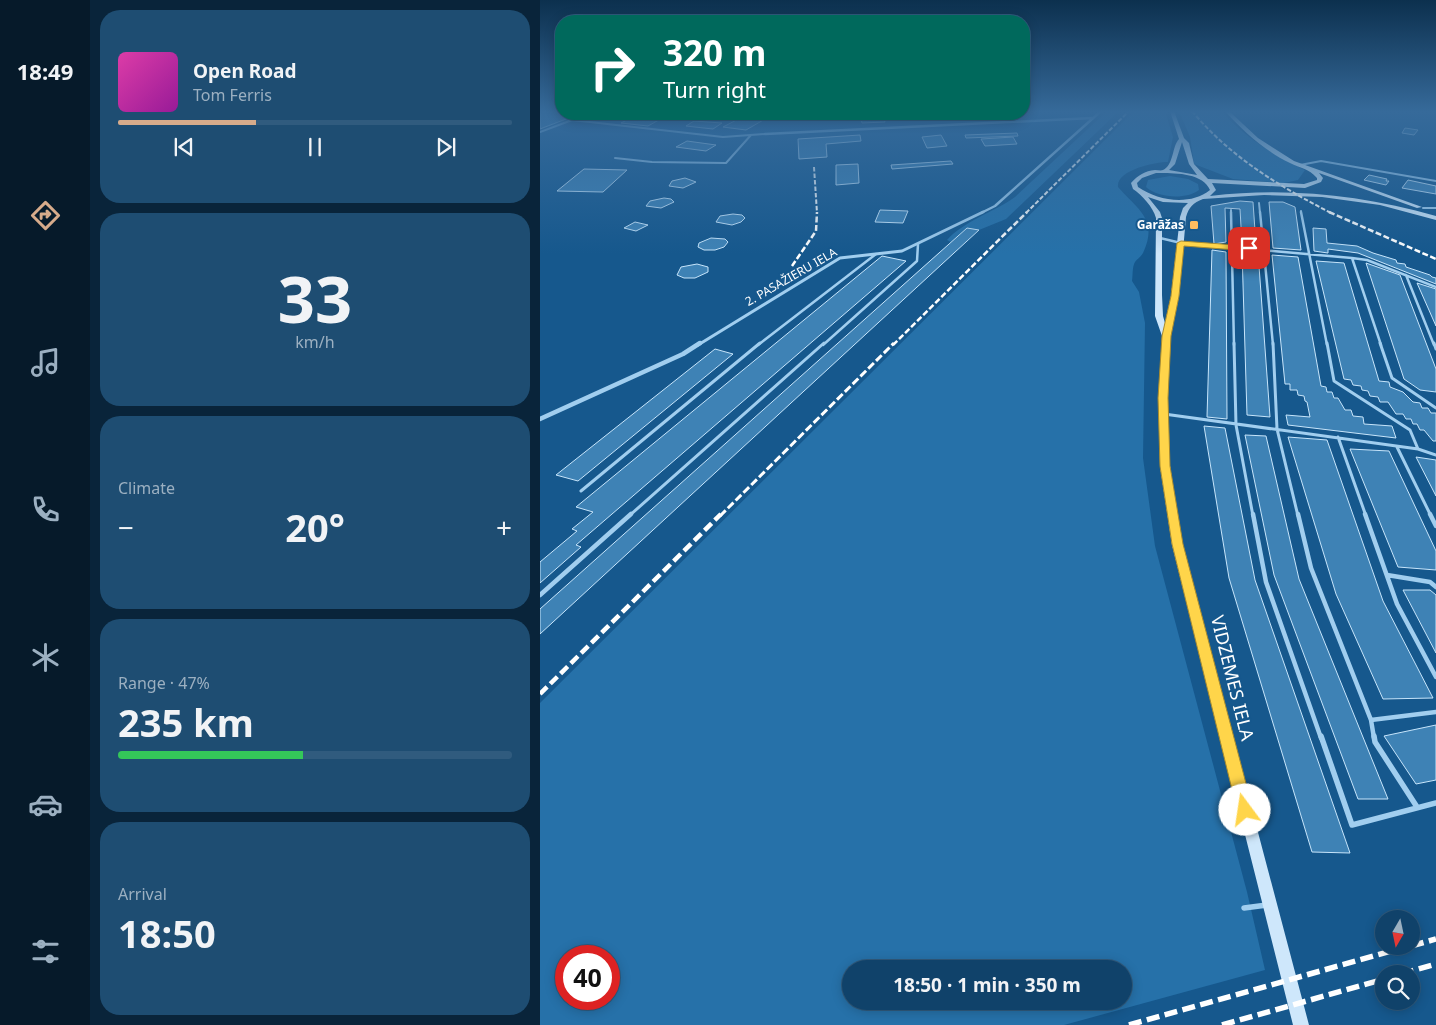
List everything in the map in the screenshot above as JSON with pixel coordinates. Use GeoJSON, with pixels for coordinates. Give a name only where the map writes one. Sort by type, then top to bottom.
{"type":"FeatureCollection","features":[{"type":"Feature","properties":{"kind":"street","name":"2. PASAŽIERU IELA"},"geometry":{"type":"LineString","coordinates":[[540,419],[683,354],[840,258],[902,251],[1003,201],[1049,159]]}},
{"type":"Feature","properties":{"kind":"street"},"geometry":{"type":"LineString","coordinates":[[1164,172],[1172,164],[1173,159]]}},
{"type":"Feature","properties":{"kind":"street"},"geometry":{"type":"LineString","coordinates":[[1189,159],[1190,165],[1201,178]]}},
{"type":"Feature","properties":{"kind":"street"},"geometry":{"type":"LineString","coordinates":[[1288,159],[1312,170],[1346,180],[1436,214]]}},
{"type":"Feature","properties":{"kind":"street"},"geometry":{"type":"LineString","coordinates":[[1295,187],[1319,181],[1319,175],[1312,170]]}},
{"type":"Feature","properties":{"kind":"street"},"geometry":{"type":"LineString","coordinates":[[1202,198],[1213,190],[1212,186],[1201,178],[1184,173],[1164,172],[1143,175],[1134,183],[1140,192],[1165,200],[1194,200],[1248,193],[1330,196],[1378,203],[1436,218]]}},
{"type":"Feature","properties":{"kind":"street"},"geometry":{"type":"LineString","coordinates":[[1330,196],[1346,192],[1350,185],[1346,180]]}},
{"type":"Feature","properties":{"kind":"street"},"geometry":{"type":"LineString","coordinates":[[1207,181],[1346,192],[1402,201]]}},
{"type":"Feature","properties":{"kind":"street","name":"VIDZEMES IELA"},"geometry":{"type":"LineString","coordinates":[[1140,192],[1157,212],[1160,228],[1159,316],[1166,336]]}},
{"type":"Feature","properties":{"kind":"street","name":"VIDZEMES IELA"},"geometry":{"type":"LineString","coordinates":[[1194,200],[1186,208],[1183,217],[1175,296],[1166,336],[1163,414],[1165,466],[1178,544],[1301,1025]]}},
{"type":"Feature","properties":{"kind":"lane"},"geometry":{"type":"LineString","coordinates":[[625,159],[661,162],[726,163],[730,159]]}},
{"type":"Feature","properties":{"kind":"lane"},"geometry":{"type":"LineString","coordinates":[[1300,165],[1321,161],[1436,181]]}},
{"type":"Feature","properties":{"kind":"lane"},"geometry":{"type":"LineString","coordinates":[[1260,203],[1275,367],[1276,429],[1311,568],[1371,720],[1375,742],[1417,807]]}},
{"type":"Feature","properties":{"kind":"lane"},"geometry":{"type":"LineString","coordinates":[[1423,208],[1436,208]]}},
{"type":"Feature","properties":{"kind":"lane"},"geometry":{"type":"LineString","coordinates":[[1231,210],[1236,425],[1266,582],[1352,825],[1436,803]]}},
{"type":"Feature","properties":{"kind":"lane"},"geometry":{"type":"LineString","coordinates":[[1301,212],[1334,381],[1410,430],[1418,449]]}},
{"type":"Feature","properties":{"kind":"lane"},"geometry":{"type":"LineString","coordinates":[[1160,238],[1181,243],[1367,260],[1436,287]]}},
{"type":"Feature","properties":{"kind":"lane"},"geometry":{"type":"LineString","coordinates":[[540,595],[917,261],[918,244]]}},
{"type":"Feature","properties":{"kind":"lane"},"geometry":{"type":"LineString","coordinates":[[581,491],[754,348],[876,254]]}},
{"type":"Feature","properties":{"kind":"lane"},"geometry":{"type":"LineString","coordinates":[[1352,258],[1392,378],[1436,408]]}},
{"type":"Feature","properties":{"kind":"lane"},"geometry":{"type":"LineString","coordinates":[[1406,275],[1436,349]]}},
{"type":"Feature","properties":{"kind":"lane"},"geometry":{"type":"LineString","coordinates":[[1163,414],[1418,449],[1436,455]]}},
{"type":"Feature","properties":{"kind":"lane"},"geometry":{"type":"LineString","coordinates":[[1338,437],[1397,604],[1436,677]]}},
{"type":"Feature","properties":{"kind":"lane"},"geometry":{"type":"LineString","coordinates":[[1397,447],[1436,526]]}},
{"type":"Feature","properties":{"kind":"lane"},"geometry":{"type":"LineString","coordinates":[[1387,575],[1430,582],[1436,587]]}},
{"type":"Feature","properties":{"kind":"lane"},"geometry":{"type":"LineString","coordinates":[[1371,720],[1436,712]]}},
{"type":"Feature","properties":{"kind":"lane"},"geometry":{"type":"LineString","coordinates":[[1244,908],[1270,905]]}},
{"type":"Feature","properties":{"kind":"shaded area"},"geometry":{"type":"Polygon","coordinates":[[[1056,159],[1069,159],[1006,219],[979,230],[967,228],[951,242],[947,240],[962,227],[1015,197],[1056,159]]]}},
{"type":"Feature","properties":{"kind":"shaded area"},"geometry":{"type":"Polygon","coordinates":[[[1086,159],[1169,159],[1168,162],[1137,168],[1123,176],[1119,181],[1118,187],[1144,215],[1149,231],[1143,253],[1134,264],[1132,281],[1139,292],[1145,323],[1143,458],[1155,546],[1247,892],[1265,970],[1132,1006],[1132,960],[842,960],[842,1010],[1119,1010],[1064,1025],[540,1025],[540,703],[1086,159]]]}},
{"type":"Feature","properties":{"kind":"shaded area"},"geometry":{"type":"Polygon","coordinates":[[[1193,159],[1284,159],[1305,170],[1298,180],[1284,183],[1233,179],[1194,164],[1193,159]]]}},
{"type":"Feature","properties":{"kind":"shaded area"},"geometry":{"type":"Polygon","coordinates":[[[1170,176],[1188,179],[1198,184],[1199,190],[1187,195],[1172,196],[1158,194],[1146,187],[1148,180],[1170,176]]]}},
{"type":"Feature","properties":{"kind":"building"},"geometry":{"type":"Polygon","coordinates":[[[951,161],[953,164],[892,169],[891,165],[951,161]]]}},
{"type":"Feature","properties":{"kind":"building"},"geometry":{"type":"Polygon","coordinates":[[[858,164],[859,183],[836,185],[836,165],[858,164]]]}},
{"type":"Feature","properties":{"kind":"building"},"geometry":{"type":"Polygon","coordinates":[[[584,169],[627,170],[603,192],[557,191],[584,169]]]}},
{"type":"Feature","properties":{"kind":"building"},"geometry":{"type":"Polygon","coordinates":[[[1369,175],[1389,181],[1386,185],[1364,180],[1369,175]]]}},
{"type":"Feature","properties":{"kind":"building"},"geometry":{"type":"Polygon","coordinates":[[[685,178],[696,182],[683,188],[669,186],[672,181],[685,178]]]}},
{"type":"Feature","properties":{"kind":"building"},"geometry":{"type":"Polygon","coordinates":[[[1408,180],[1436,186],[1436,194],[1402,188],[1408,180]]]}},
{"type":"Feature","properties":{"kind":"building"},"geometry":{"type":"Polygon","coordinates":[[[664,198],[671,199],[674,202],[661,208],[646,206],[650,201],[664,198]]]}},
{"type":"Feature","properties":{"kind":"building"},"geometry":{"type":"Polygon","coordinates":[[[1240,201],[1253,202],[1256,245],[1242,244],[1240,209],[1225,208],[1226,242],[1214,244],[1211,206],[1240,201]]]}},
{"type":"Feature","properties":{"kind":"building"},"geometry":{"type":"Polygon","coordinates":[[[1269,202],[1283,202],[1295,207],[1301,250],[1273,248],[1269,202]]]}},
{"type":"Feature","properties":{"kind":"building"},"geometry":{"type":"Polygon","coordinates":[[[880,210],[908,211],[903,223],[875,222],[880,210]]]}},
{"type":"Feature","properties":{"kind":"building"},"geometry":{"type":"Polygon","coordinates":[[[742,215],[745,218],[741,222],[732,225],[716,222],[720,216],[742,215]]]}},
{"type":"Feature","properties":{"kind":"building"},"geometry":{"type":"Polygon","coordinates":[[[635,222],[648,225],[636,231],[624,228],[635,222]]]}},
{"type":"Feature","properties":{"kind":"building"},"geometry":{"type":"Polygon","coordinates":[[[967,228],[979,230],[540,634],[540,609],[967,228]]]}},
{"type":"Feature","properties":{"kind":"building"},"geometry":{"type":"Polygon","coordinates":[[[1313,228],[1326,229],[1327,243],[1357,246],[1396,260],[1397,263],[1405,264],[1406,267],[1436,278],[1436,284],[1358,253],[1328,249],[1328,253],[1314,251],[1313,228]]]}},
{"type":"Feature","properties":{"kind":"building"},"geometry":{"type":"Polygon","coordinates":[[[711,238],[725,239],[728,242],[724,247],[715,250],[704,250],[698,247],[699,243],[711,238]]]}},
{"type":"Feature","properties":{"kind":"building"},"geometry":{"type":"Polygon","coordinates":[[[1212,250],[1226,252],[1227,419],[1207,417],[1212,250]]]}},
{"type":"Feature","properties":{"kind":"building"},"geometry":{"type":"Polygon","coordinates":[[[1242,251],[1258,252],[1270,417],[1247,415],[1242,251]]]}},
{"type":"Feature","properties":{"kind":"building"},"geometry":{"type":"Polygon","coordinates":[[[1272,255],[1298,257],[1321,386],[1326,387],[1327,392],[1332,392],[1334,398],[1338,398],[1345,410],[1351,410],[1353,416],[1363,417],[1364,424],[1392,426],[1396,438],[1288,425],[1286,415],[1310,417],[1304,396],[1298,395],[1297,390],[1290,390],[1290,384],[1285,384],[1272,255]]]}},
{"type":"Feature","properties":{"kind":"building"},"geometry":{"type":"Polygon","coordinates":[[[882,256],[906,261],[576,545],[581,547],[540,583],[540,562],[577,531],[572,529],[593,512],[576,507],[882,256]]]}},
{"type":"Feature","properties":{"kind":"building"},"geometry":{"type":"Polygon","coordinates":[[[1316,261],[1344,263],[1379,381],[1389,382],[1390,387],[1403,392],[1413,402],[1420,403],[1422,408],[1428,408],[1431,413],[1436,413],[1436,441],[1433,441],[1424,430],[1420,430],[1417,424],[1413,424],[1411,419],[1406,419],[1403,414],[1396,414],[1388,402],[1380,402],[1378,397],[1370,396],[1368,391],[1362,390],[1361,386],[1353,385],[1351,380],[1344,379],[1316,261]]]}},
{"type":"Feature","properties":{"kind":"building"},"geometry":{"type":"Polygon","coordinates":[[[1366,263],[1400,275],[1436,369],[1436,392],[1420,390],[1404,379],[1366,263]]]}},
{"type":"Feature","properties":{"kind":"building"},"geometry":{"type":"Polygon","coordinates":[[[697,264],[708,267],[708,272],[695,278],[684,278],[677,275],[681,267],[697,264]]]}},
{"type":"Feature","properties":{"kind":"building"},"geometry":{"type":"Polygon","coordinates":[[[1417,283],[1436,289],[1436,326],[1417,283]]]}},
{"type":"Feature","properties":{"kind":"building"},"geometry":{"type":"Polygon","coordinates":[[[715,349],[733,354],[578,481],[556,475],[715,349]]]}},
{"type":"Feature","properties":{"kind":"building"},"geometry":{"type":"Polygon","coordinates":[[[1204,426],[1225,428],[1255,580],[1350,853],[1312,852],[1229,578],[1204,426]]]}},
{"type":"Feature","properties":{"kind":"building"},"geometry":{"type":"Polygon","coordinates":[[[1245,435],[1266,436],[1299,579],[1388,799],[1358,799],[1274,575],[1245,435]]]}},
{"type":"Feature","properties":{"kind":"building"},"geometry":{"type":"Polygon","coordinates":[[[1288,437],[1327,440],[1383,601],[1433,698],[1383,699],[1336,594],[1288,437]]]}},
{"type":"Feature","properties":{"kind":"building"},"geometry":{"type":"Polygon","coordinates":[[[1350,449],[1389,451],[1436,551],[1436,570],[1398,567],[1350,449]]]}},
{"type":"Feature","properties":{"kind":"building"},"geometry":{"type":"Polygon","coordinates":[[[1416,457],[1436,460],[1436,496],[1416,457]]]}},
{"type":"Feature","properties":{"kind":"building"},"geometry":{"type":"Polygon","coordinates":[[[1403,590],[1430,590],[1436,595],[1436,653],[1403,590]]]}},
{"type":"Feature","properties":{"kind":"building"},"geometry":{"type":"Polygon","coordinates":[[[1436,725],[1436,780],[1416,784],[1384,736],[1436,725]]]}},
{"type":"Feature","properties":{"kind":"railway"},"geometry":{"type":"LineString","coordinates":[[1026,213],[1081,159]]}},
{"type":"Feature","properties":{"kind":"railway"},"geometry":{"type":"LineString","coordinates":[[1243,159],[1274,181],[1330,212]]}},
{"type":"Feature","properties":{"kind":"railway"},"geometry":{"type":"LineString","coordinates":[[814,167],[817,213]]}},
{"type":"Feature","properties":{"kind":"railway"},"geometry":{"type":"LineString","coordinates":[[893,345],[1027,212]]}},
{"type":"Feature","properties":{"kind":"railway"},"geometry":{"type":"LineString","coordinates":[[1330,212],[1436,259]]}},
{"type":"Feature","properties":{"kind":"railway"},"geometry":{"type":"LineString","coordinates":[[792,266],[816,231],[817,213]]}},
{"type":"Feature","properties":{"kind":"railway"},"geometry":{"type":"LineString","coordinates":[[720,516],[894,343]]}},
{"type":"Feature","properties":{"kind":"railway"},"geometry":{"type":"LineString","coordinates":[[540,694],[721,514]]}},
{"type":"Feature","properties":{"kind":"railway"},"geometry":{"type":"LineString","coordinates":[[1420,943],[1436,939]]}},
{"type":"Feature","properties":{"kind":"railway"},"geometry":{"type":"LineString","coordinates":[[1129,1025],[1377,955]]}},
{"type":"Feature","properties":{"kind":"railway"},"geometry":{"type":"LineString","coordinates":[[1420,969],[1436,964]]}},
{"type":"Feature","properties":{"kind":"railway"},"geometry":{"type":"LineString","coordinates":[[1222,1025],[1375,982]]}},
{"type":"Feature","properties":{"kind":"place","name":"Garāžas"},"geometry":{"type":"Point","coordinates":[1194,225]}},
{"type":"Feature","properties":{"kind":"route"},"geometry":{"type":"LineString","coordinates":[[1245,810],[1178,544],[1170,504],[1165,466],[1163,398],[1166,336],[1172,317],[1181,243],[1249,248]]}}]}
